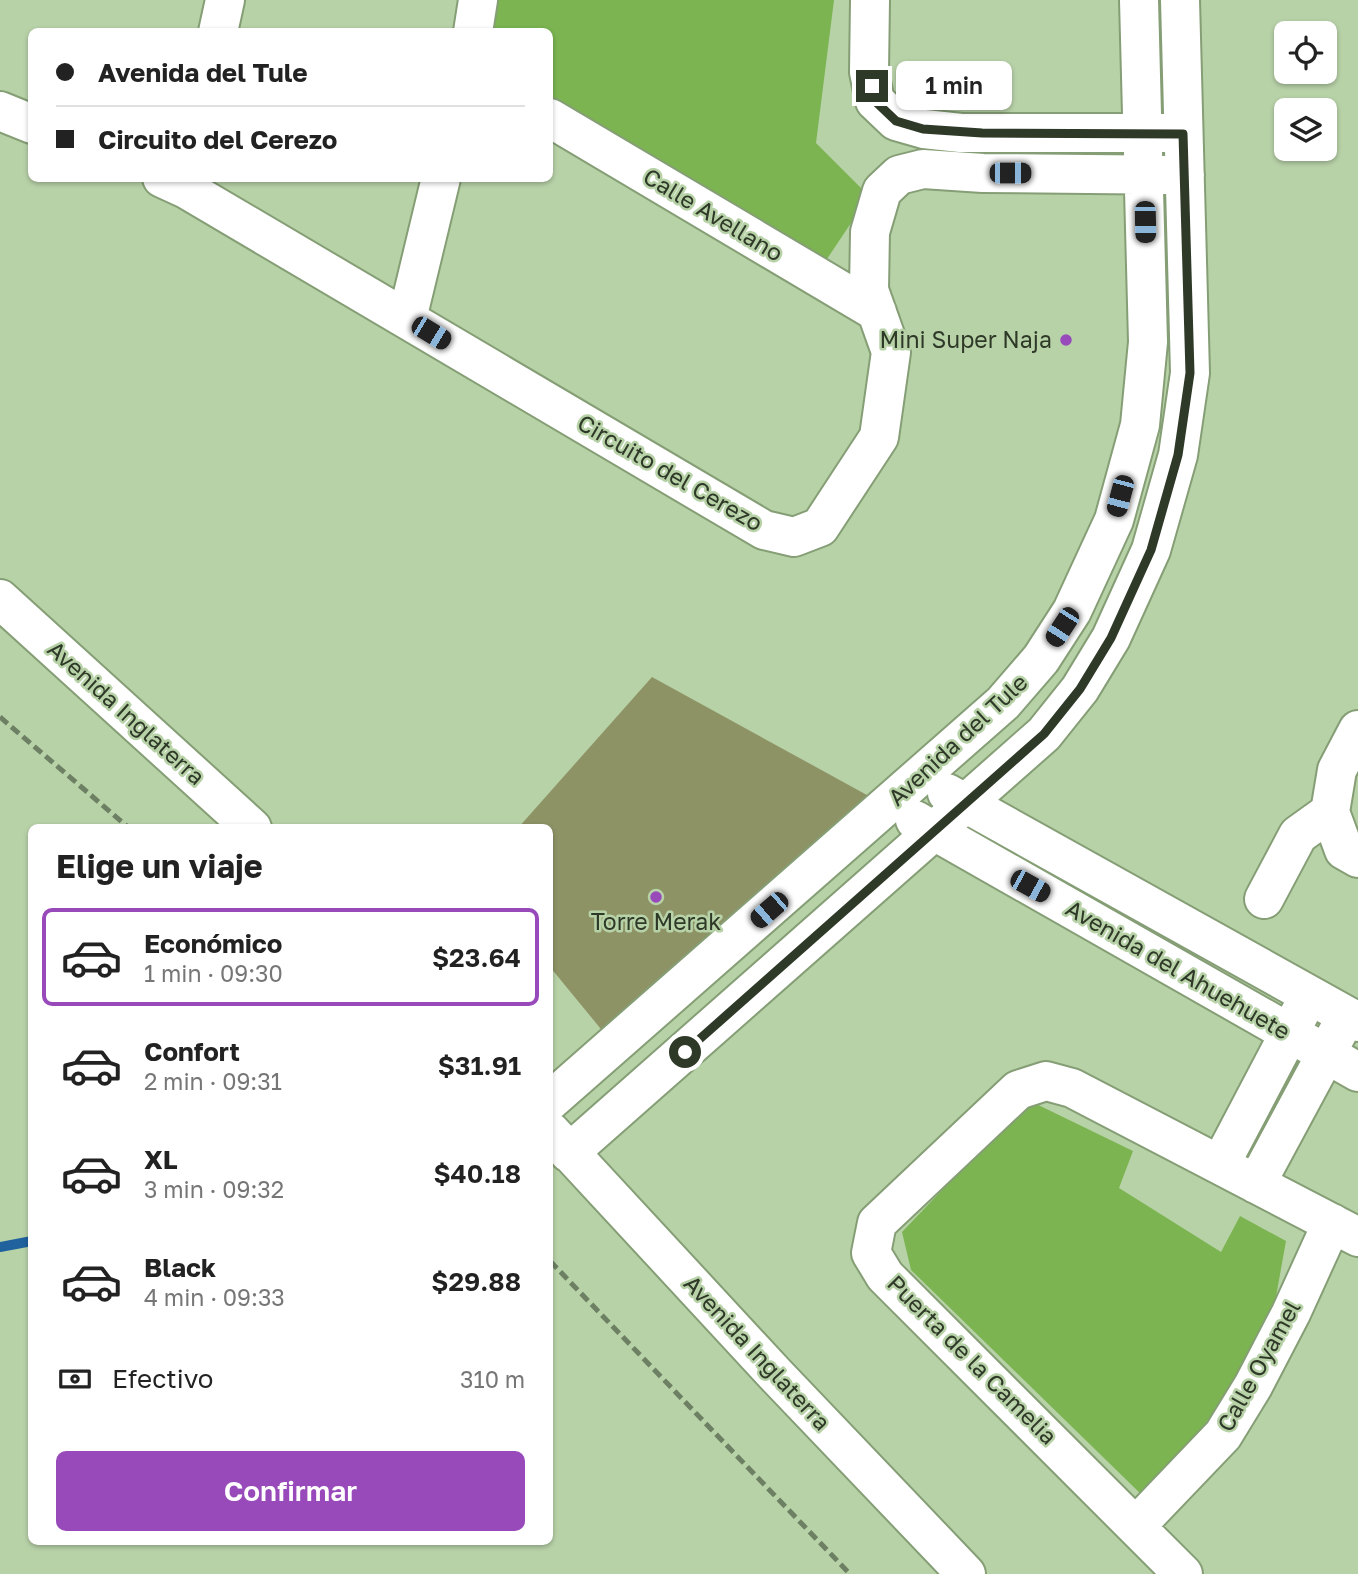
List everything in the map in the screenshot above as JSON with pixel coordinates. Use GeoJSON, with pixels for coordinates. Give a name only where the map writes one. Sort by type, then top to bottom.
{"type":"FeatureCollection","features":[{"type":"Feature","properties":{"kind":"street"},"geometry":{"type":"LineString","coordinates":[[219,28],[225,0]]}},
{"type":"Feature","properties":{"kind":"street"},"geometry":{"type":"LineString","coordinates":[[474,28],[478,0]]}},
{"type":"Feature","properties":{"kind":"street"},"geometry":{"type":"LineString","coordinates":[[870,0],[869,72],[875,101],[896,121],[923,129],[982,133],[1183,134]]}},
{"type":"Feature","properties":{"kind":"street","name":"Avenida del Tule"},"geometry":{"type":"LineString","coordinates":[[553,1098],[1003,703],[1041,659],[1072,611],[1114,520],[1140,425],[1148,342],[1139,0]]}},
{"type":"Feature","properties":{"kind":"street"},"geometry":{"type":"LineString","coordinates":[[559,1142],[936,832],[1044,734],[1080,689],[1111,638],[1151,550],[1178,455],[1190,373],[1180,0]]}},
{"type":"Feature","properties":{"kind":"street"},"geometry":{"type":"LineString","coordinates":[[0,111],[28,122]]}},
{"type":"Feature","properties":{"kind":"street","name":"Calle Avellano"},"geometry":{"type":"LineString","coordinates":[[553,120],[877,312]]}},
{"type":"Feature","properties":{"kind":"street"},"geometry":{"type":"LineString","coordinates":[[923,129],[923,169]]}},
{"type":"Feature","properties":{"kind":"street","name":"Circuito del Cerezo"},"geometry":{"type":"LineString","coordinates":[[179,182],[764,530],[794,537],[820,527],[879,437],[891,352],[869,290],[870,232],[882,191],[899,175],[923,169],[983,173],[1185,175]]}},
{"type":"Feature","properties":{"kind":"street"},"geometry":{"type":"LineString","coordinates":[[407,318],[440,182]]}},
{"type":"Feature","properties":{"kind":"street","name":"Avenida Inglaterra"},"geometry":{"type":"LineString","coordinates":[[0,599],[248,824]]}},
{"type":"Feature","properties":{"kind":"street"},"geometry":{"type":"LineString","coordinates":[[1358,730],[1337,770],[1329,812],[1344,850],[1358,858]]}},
{"type":"Feature","properties":{"kind":"street","name":"Avenida del Ahuehuete"},"geometry":{"type":"LineString","coordinates":[[919,777],[1352,1019]]}},
{"type":"Feature","properties":{"kind":"street","name":"Avenida del Ahuehuete"},"geometry":{"type":"LineString","coordinates":[[888,806],[1342,1063]]}},
{"type":"Feature","properties":{"kind":"street"},"geometry":{"type":"LineString","coordinates":[[1264,899],[1298,835],[1329,812]]}},
{"type":"Feature","properties":{"kind":"street"},"geometry":{"type":"LineString","coordinates":[[1220,1165],[1310,995]]}},
{"type":"Feature","properties":{"kind":"street"},"geometry":{"type":"LineString","coordinates":[[1256,1184],[1297,1107],[1342,1063],[1352,1019]]}},
{"type":"Feature","properties":{"kind":"street","name":"Puerta de la Camelia"},"geometry":{"type":"LineString","coordinates":[[1183,1574],[886,1276],[871,1253],[877,1223],[1018,1090],[1046,1081],[1072,1088],[1345,1230]]}},
{"type":"Feature","properties":{"kind":"street"},"geometry":{"type":"LineString","coordinates":[[1261,1086],[1297,1107]]}},
{"type":"Feature","properties":{"kind":"street","name":"Avenida Inglaterra"},"geometry":{"type":"LineString","coordinates":[[559,1142],[966,1574]]}},
{"type":"Feature","properties":{"kind":"street","name":"Calle Oyamel"},"geometry":{"type":"LineString","coordinates":[[1137,1525],[1223,1435],[1254,1387],[1291,1313],[1345,1230]]}},
{"type":"Feature","properties":{"kind":"green space"},"geometry":{"type":"Polygon","coordinates":[[[490,0],[834,0],[816,143],[869,196],[819,271],[553,112],[553,28],[485,28],[490,0]]]}},
{"type":"Feature","properties":{"kind":"green space"},"geometry":{"type":"Polygon","coordinates":[[[1028,1100],[1133,1151],[1119,1188],[1221,1252],[1240,1216],[1286,1241],[1267,1347],[1145,1498],[911,1270],[902,1232],[1028,1100]]]}},
{"type":"Feature","properties":{"kind":"building","name":"Torre Merak"},"geometry":{"type":"Polygon","coordinates":[[[652,677],[876,800],[605,1034],[553,971],[553,824],[522,824],[652,677]]]}},
{"type":"Feature","properties":{"kind":"waterway"},"geometry":{"type":"LineString","coordinates":[[0,1247],[28,1242]]}},
{"type":"Feature","properties":{"kind":"railway"},"geometry":{"type":"LineString","coordinates":[[0,717],[124,824]]}},
{"type":"Feature","properties":{"kind":"railway"},"geometry":{"type":"LineString","coordinates":[[553,1264],[850,1574]]}},
{"type":"Feature","properties":{"kind":"place","name":"Mini Super Naja"},"geometry":{"type":"Point","coordinates":[1066,340]}},
{"type":"Feature","properties":{"kind":"place","name":"Torre Merak"},"geometry":{"type":"Point","coordinates":[656,897]}},
{"type":"Feature","properties":{"kind":"route"},"geometry":{"type":"LineString","coordinates":[[685,1052],[1044,734],[1080,689],[1111,638],[1151,550],[1178,455],[1190,373],[1183,134],[961,133],[923,129],[896,121],[875,101],[872,86]]}}]}
